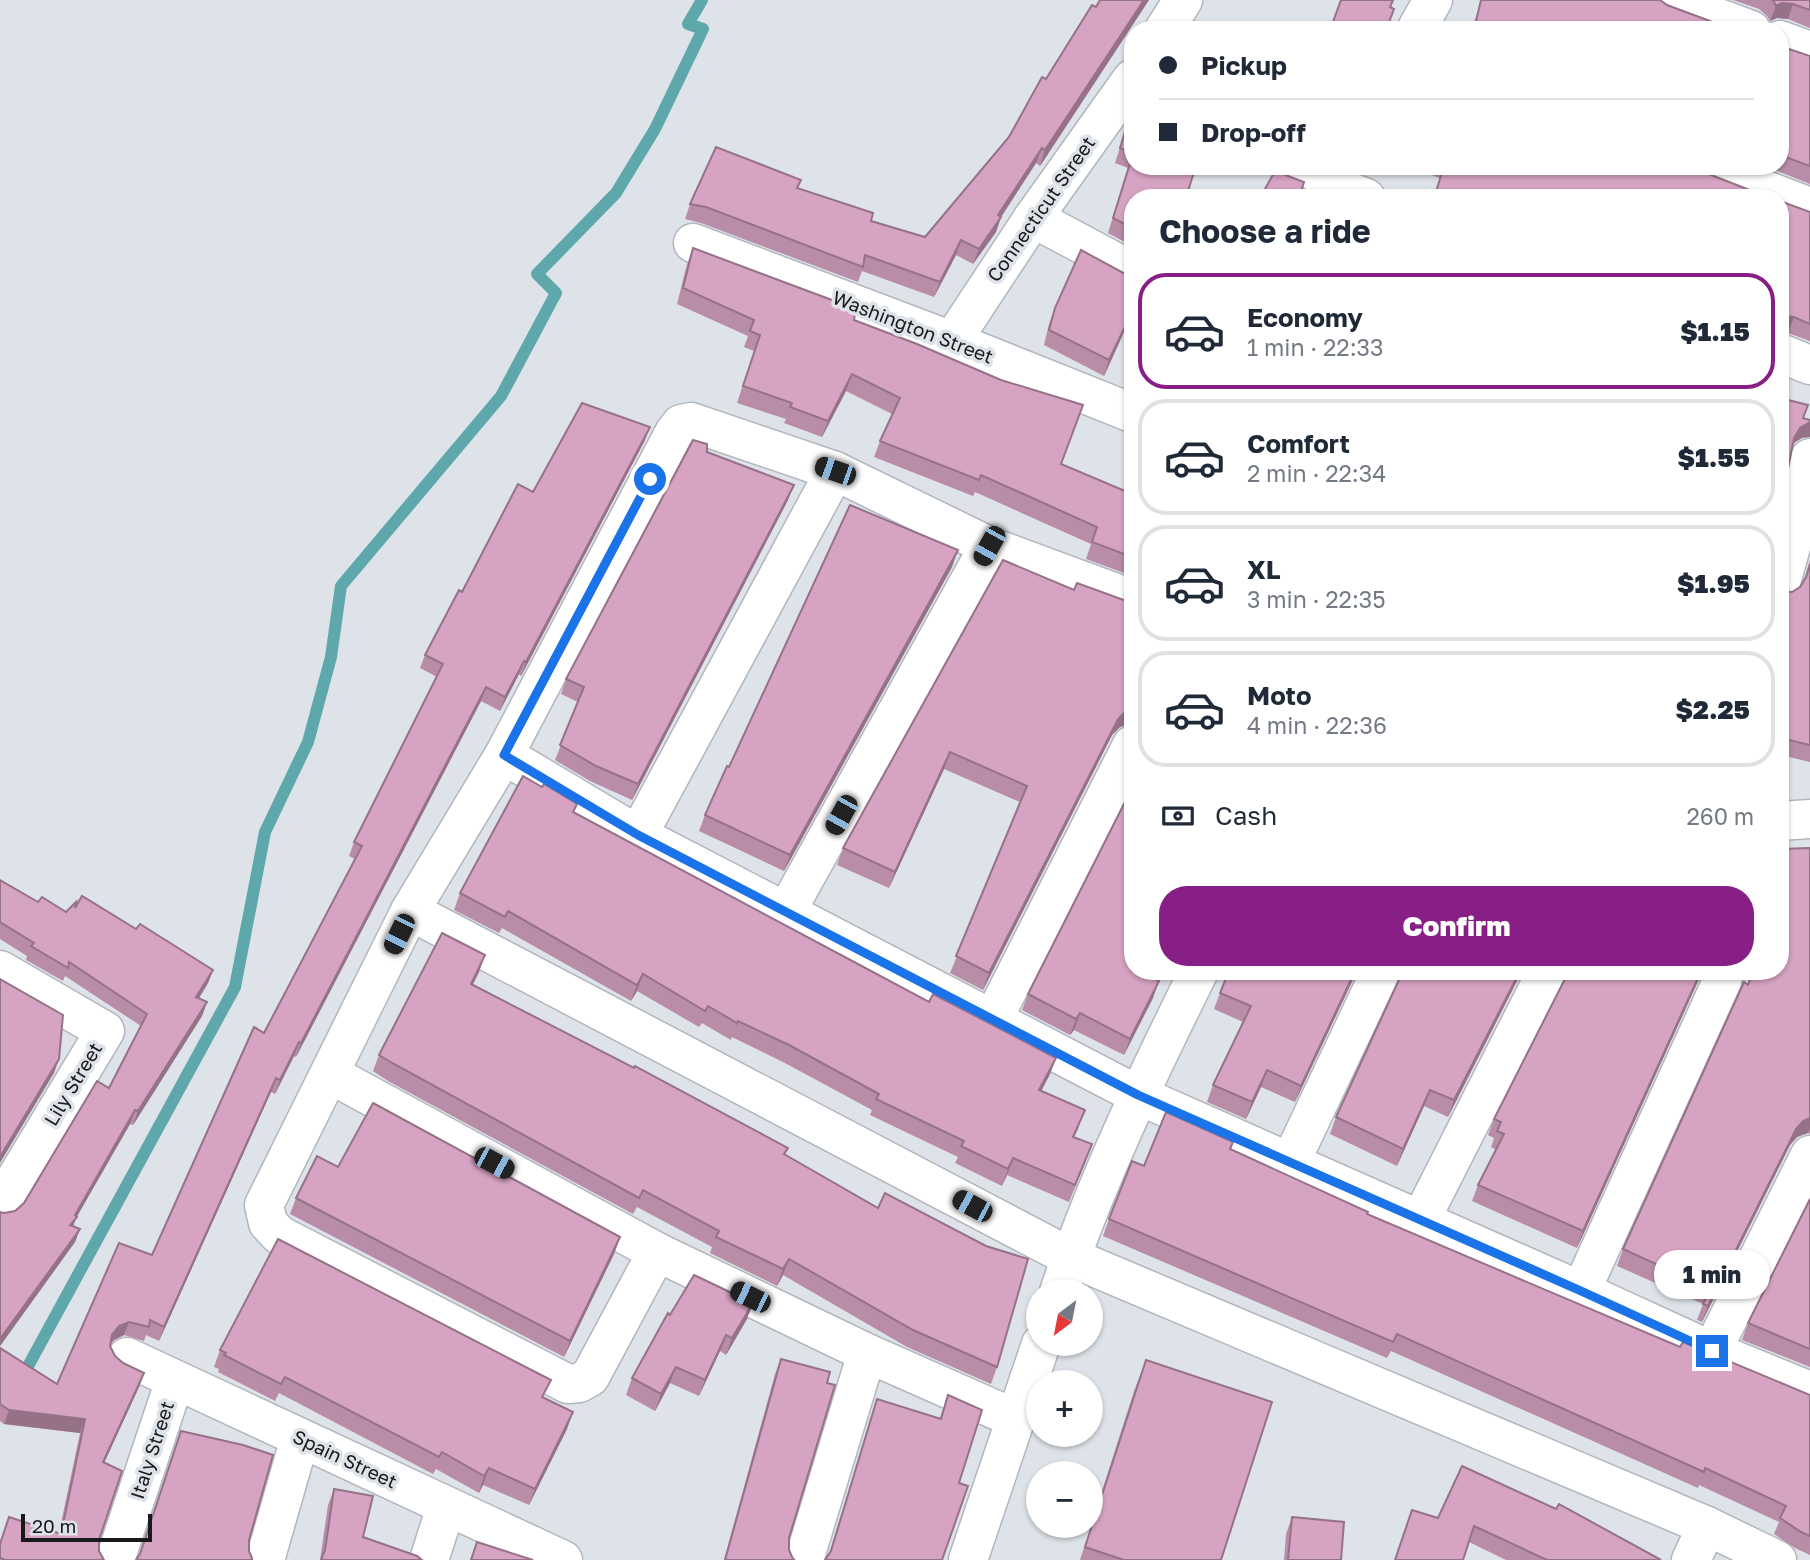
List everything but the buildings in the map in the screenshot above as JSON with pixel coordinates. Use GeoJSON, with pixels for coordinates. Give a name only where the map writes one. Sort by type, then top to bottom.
{"type":"FeatureCollection","features":[{"type":"Feature","properties":{"kind":"street"},"geometry":{"type":"LineString","coordinates":[[1170,21],[1183,0]]}},
{"type":"Feature","properties":{"kind":"street"},"geometry":{"type":"LineString","coordinates":[[1421,21],[1433,0]]}},
{"type":"Feature","properties":{"kind":"street"},"geometry":{"type":"LineString","coordinates":[[1670,0],[1727,21]]}},
{"type":"Feature","properties":{"kind":"street"},"geometry":{"type":"LineString","coordinates":[[1789,43],[1810,51]]}},
{"type":"Feature","properties":{"kind":"street","name":"Connecticut Street"},"geometry":{"type":"LineString","coordinates":[[952,341],[1033,218],[1124,96]]}},
{"type":"Feature","properties":{"kind":"street"},"geometry":{"type":"LineString","coordinates":[[1324,175],[1352,188]]}},
{"type":"Feature","properties":{"kind":"street"},"geometry":{"type":"LineString","coordinates":[[1726,175],[1762,189]]}},
{"type":"Feature","properties":{"kind":"street"},"geometry":{"type":"LineString","coordinates":[[1789,200],[1810,208]]}},
{"type":"Feature","properties":{"kind":"street"},"geometry":{"type":"LineString","coordinates":[[1033,218],[1124,267]]}},
{"type":"Feature","properties":{"kind":"street","name":"Washington Street"},"geometry":{"type":"LineString","coordinates":[[693,243],[1124,410]]}},
{"type":"Feature","properties":{"kind":"street"},"geometry":{"type":"LineString","coordinates":[[1789,357],[1810,365]]}},
{"type":"Feature","properties":{"kind":"street"},"geometry":{"type":"LineString","coordinates":[[657,1252],[590,1377],[579,1383],[568,1384],[279,1235],[268,1223],[264,1205],[410,911],[504,755],[674,433],[681,424],[691,422],[835,471],[989,546],[1124,596]]}},
{"type":"Feature","properties":{"kind":"street"},"geometry":{"type":"LineString","coordinates":[[1789,519],[1810,458]]}},
{"type":"Feature","properties":{"kind":"street"},"geometry":{"type":"LineString","coordinates":[[638,835],[835,471]]}},
{"type":"Feature","properties":{"kind":"street"},"geometry":{"type":"LineString","coordinates":[[786,912],[989,546]]}},
{"type":"Feature","properties":{"kind":"street"},"geometry":{"type":"LineString","coordinates":[[504,755],[638,835],[1138,1095],[1712,1351],[1810,1391]]}},
{"type":"Feature","properties":{"kind":"street"},"geometry":{"type":"LineString","coordinates":[[992,1021],[1124,761]]}},
{"type":"Feature","properties":{"kind":"street"},"geometry":{"type":"LineString","coordinates":[[1789,820],[1810,819]]}},
{"type":"Feature","properties":{"kind":"street"},"geometry":{"type":"LineString","coordinates":[[410,911],[1065,1275],[1707,1526],[1777,1560]]}},
{"type":"Feature","properties":{"kind":"street","name":"Lily Street"},"geometry":{"type":"LineString","coordinates":[[0,970],[105,1031],[0,1205]]}},
{"type":"Feature","properties":{"kind":"street"},"geometry":{"type":"LineString","coordinates":[[1065,1275],[1138,1095],[1195,980]]}},
{"type":"Feature","properties":{"kind":"street"},"geometry":{"type":"LineString","coordinates":[[1290,1163],[1377,980]]}},
{"type":"Feature","properties":{"kind":"street"},"geometry":{"type":"LineString","coordinates":[[1420,1221],[1542,980]]}},
{"type":"Feature","properties":{"kind":"street"},"geometry":{"type":"LineString","coordinates":[[1581,1291],[1722,980]]}},
{"type":"Feature","properties":{"kind":"street"},"geometry":{"type":"LineString","coordinates":[[330,1074],[657,1252],[867,1353],[1016,1419]]}},
{"type":"Feature","properties":{"kind":"street"},"geometry":{"type":"LineString","coordinates":[[1712,1351],[1810,1155]]}},
{"type":"Feature","properties":{"kind":"street"},"geometry":{"type":"LineString","coordinates":[[804,1560],[867,1353]]}},
{"type":"Feature","properties":{"kind":"street"},"geometry":{"type":"LineString","coordinates":[[968,1560],[1037,1356]]}},
{"type":"Feature","properties":{"kind":"street","name":"Spain Street"},"geometry":{"type":"LineString","coordinates":[[127,1357],[563,1560]]}},
{"type":"Feature","properties":{"kind":"street","name":"Italy Street"},"geometry":{"type":"LineString","coordinates":[[115,1560],[175,1380]]}},
{"type":"Feature","properties":{"kind":"street"},"geometry":{"type":"LineString","coordinates":[[265,1560],[300,1438]]}},
{"type":"Feature","properties":{"kind":"street"},"geometry":{"type":"LineString","coordinates":[[429,1560],[446,1507]]}},
{"type":"Feature","properties":{"kind":"street"},"geometry":{"type":"LineString","coordinates":[[1691,1560],[1707,1526]]}},
{"type":"Feature","properties":{"kind":"waterway"},"geometry":{"type":"LineString","coordinates":[[21,1379],[235,987],[265,832],[308,742],[331,657],[341,586],[501,396],[556,293],[537,274],[616,193],[655,129],[703,29],[688,24],[702,0]]}},
{"type":"Feature","properties":{"kind":"route"},"geometry":{"type":"LineString","coordinates":[[650,479],[504,755],[638,835],[1138,1095],[1712,1351]]}}]}
